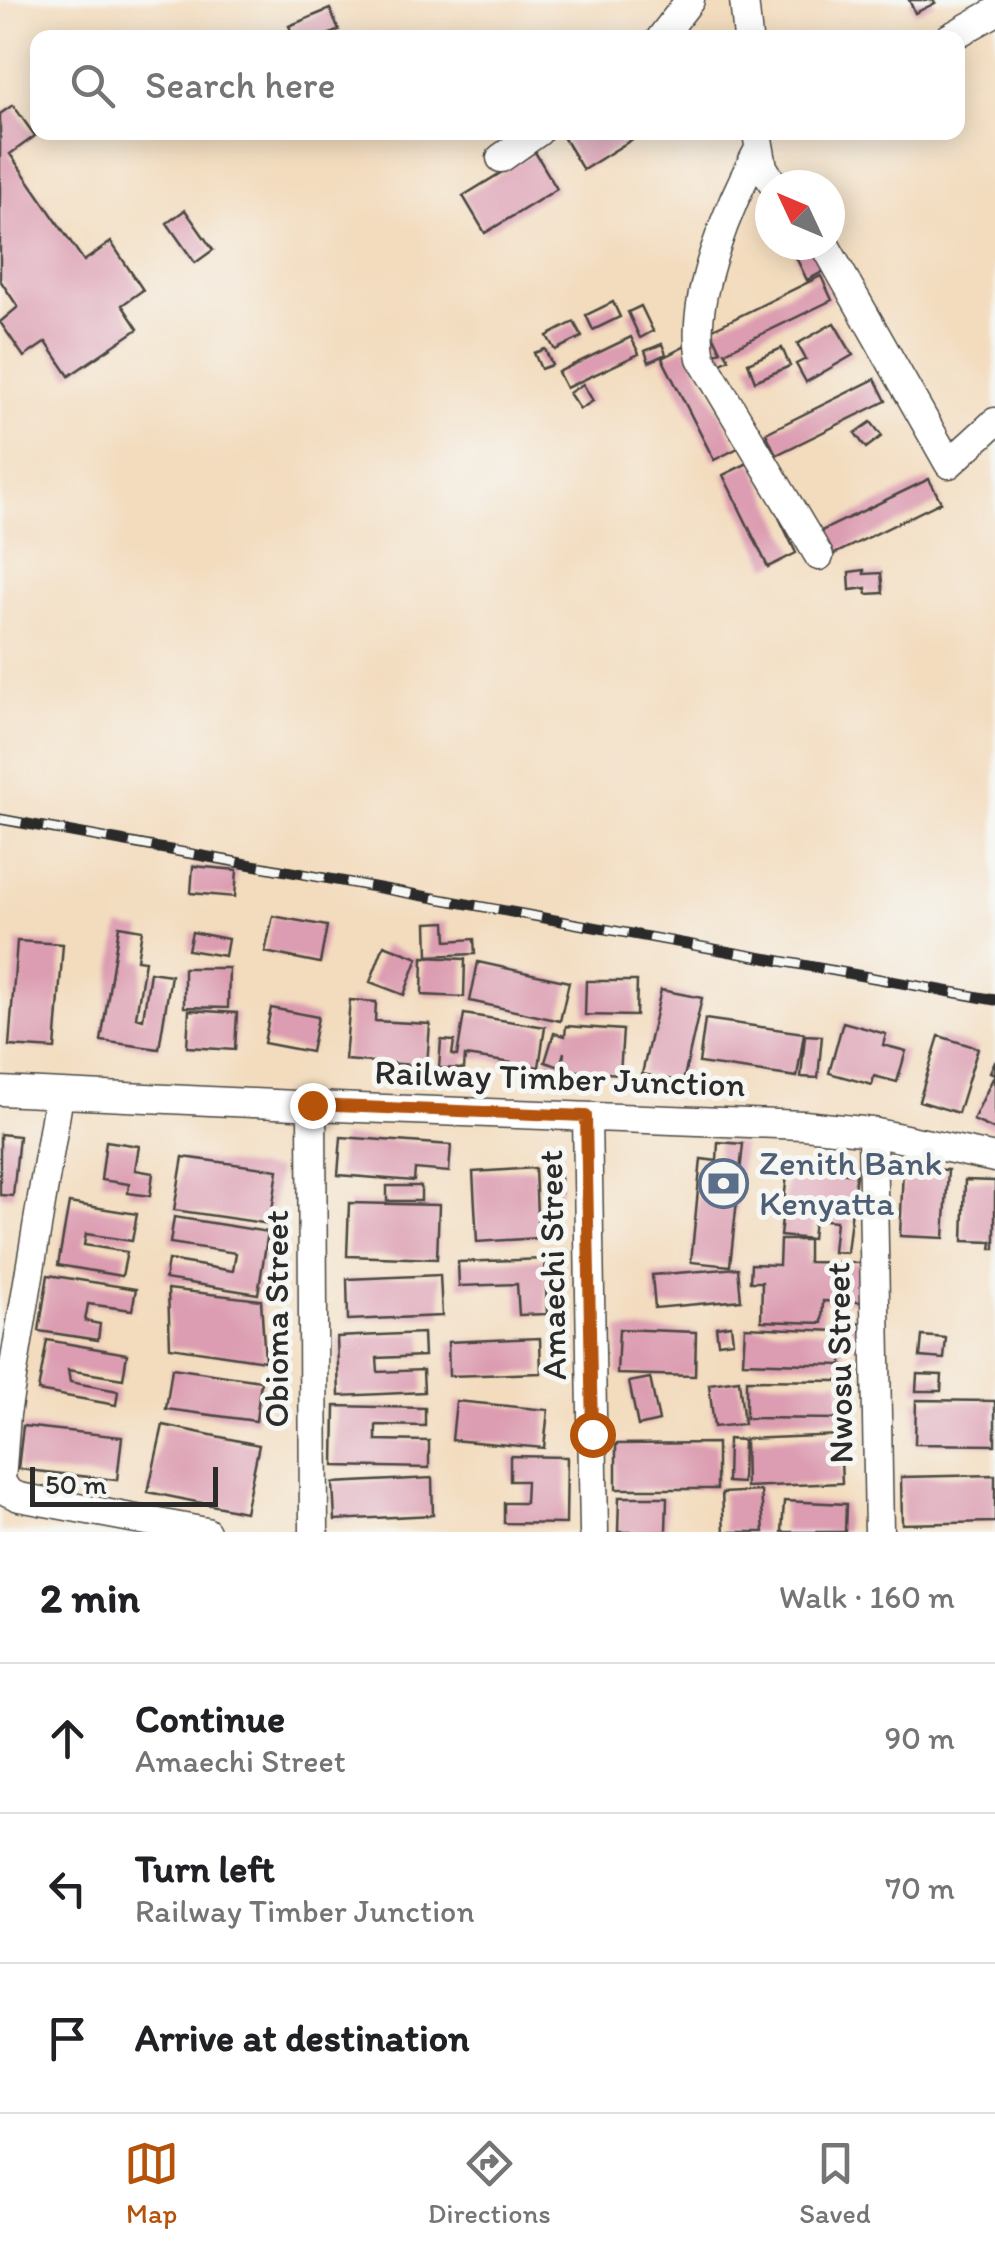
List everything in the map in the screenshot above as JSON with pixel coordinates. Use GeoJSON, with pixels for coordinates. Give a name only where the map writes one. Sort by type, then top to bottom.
{"type":"FeatureCollection","features":[{"type":"Feature","properties":{"kind":"street"},"geometry":{"type":"LineString","coordinates":[[667,30],[690,0]]}},
{"type":"Feature","properties":{"kind":"street"},"geometry":{"type":"LineString","coordinates":[[744,0],[747,30]]}},
{"type":"Feature","properties":{"kind":"street"},"geometry":{"type":"LineString","coordinates":[[963,30],[995,12]]}},
{"type":"Feature","properties":{"kind":"street"},"geometry":{"type":"LineString","coordinates":[[501,158],[527,140]]}},
{"type":"Feature","properties":{"kind":"street"},"geometry":{"type":"LineString","coordinates":[[758,140],[711,264],[697,342],[701,358],[819,556]]}},
{"type":"Feature","properties":{"kind":"street"},"geometry":{"type":"LineString","coordinates":[[759,140],[764,170]]}},
{"type":"Feature","properties":{"kind":"street"},"geometry":{"type":"LineString","coordinates":[[833,260],[949,464],[995,422]]}},
{"type":"Feature","properties":{"kind":"street","name":"Railway Timber Junction"},"geometry":{"type":"LineString","coordinates":[[0,1091],[804,1125],[872,1132],[995,1158]]}},
{"type":"Feature","properties":{"kind":"street"},"geometry":{"type":"LineString","coordinates":[[59,1095],[6,1414],[1,1480],[8,1492],[19,1498],[206,1532]]}},
{"type":"Feature","properties":{"kind":"street","name":"Obioma Street"},"geometry":{"type":"LineString","coordinates":[[312,1105],[314,1532]]}},
{"type":"Feature","properties":{"kind":"street","name":"Amaechi Street"},"geometry":{"type":"LineString","coordinates":[[586,1116],[594,1532]]}},
{"type":"Feature","properties":{"kind":"street","name":"Nwosu Street"},"geometry":{"type":"LineString","coordinates":[[872,1132],[879,1532]]}},
{"type":"Feature","properties":{"kind":"building"},"geometry":{"type":"Polygon","coordinates":[[[909,0],[933,0],[935,3],[915,13],[909,0]]]}},
{"type":"Feature","properties":{"kind":"building"},"geometry":{"type":"Polygon","coordinates":[[[330,9],[339,30],[291,30],[289,26],[330,9]]]}},
{"type":"Feature","properties":{"kind":"building"},"geometry":{"type":"Polygon","coordinates":[[[13,105],[30,129],[30,140],[10,154],[84,261],[111,242],[143,290],[122,305],[138,329],[69,376],[46,342],[24,357],[0,322],[18,307],[0,280],[0,114],[13,105]]]}},
{"type":"Feature","properties":{"kind":"building"},"geometry":{"type":"Polygon","coordinates":[[[565,140],[631,140],[583,170],[565,140]]]}},
{"type":"Feature","properties":{"kind":"building"},"geometry":{"type":"Polygon","coordinates":[[[535,152],[557,189],[485,233],[463,196],[535,152]]]}},
{"type":"Feature","properties":{"kind":"building"},"geometry":{"type":"Polygon","coordinates":[[[185,210],[213,250],[195,263],[167,223],[185,210]]]}},
{"type":"Feature","properties":{"kind":"building"},"geometry":{"type":"Polygon","coordinates":[[[797,260],[824,260],[828,269],[807,280],[797,260]]]}},
{"type":"Feature","properties":{"kind":"building"},"geometry":{"type":"Polygon","coordinates":[[[821,276],[832,300],[725,352],[729,359],[711,368],[706,359],[721,351],[711,330],[821,276]]]}},
{"type":"Feature","properties":{"kind":"building"},"geometry":{"type":"Polygon","coordinates":[[[613,302],[620,317],[593,330],[586,315],[613,302]]]}},
{"type":"Feature","properties":{"kind":"building"},"geometry":{"type":"Polygon","coordinates":[[[641,306],[653,331],[640,338],[628,312],[641,306]]]}},
{"type":"Feature","properties":{"kind":"building"},"geometry":{"type":"Polygon","coordinates":[[[574,322],[582,337],[555,350],[547,336],[574,322]]]}},
{"type":"Feature","properties":{"kind":"building"},"geometry":{"type":"Polygon","coordinates":[[[834,323],[853,355],[806,382],[796,364],[806,359],[797,344],[834,323]]]}},
{"type":"Feature","properties":{"kind":"building"},"geometry":{"type":"Polygon","coordinates":[[[631,337],[639,354],[566,388],[558,372],[631,337]]]}},
{"type":"Feature","properties":{"kind":"building"},"geometry":{"type":"Polygon","coordinates":[[[662,344],[666,354],[649,362],[645,351],[662,344]]]}},
{"type":"Feature","properties":{"kind":"building"},"geometry":{"type":"Polygon","coordinates":[[[686,346],[738,448],[714,460],[662,358],[686,346]]]}},
{"type":"Feature","properties":{"kind":"building"},"geometry":{"type":"Polygon","coordinates":[[[782,348],[790,366],[755,381],[748,363],[782,348]]]}},
{"type":"Feature","properties":{"kind":"building"},"geometry":{"type":"Polygon","coordinates":[[[545,349],[552,365],[541,369],[534,353],[545,349]]]}},
{"type":"Feature","properties":{"kind":"building"},"geometry":{"type":"Polygon","coordinates":[[[875,379],[886,401],[776,455],[766,433],[875,379]]]}},
{"type":"Feature","properties":{"kind":"building"},"geometry":{"type":"Polygon","coordinates":[[[583,384],[593,401],[580,409],[569,393],[583,384]]]}},
{"type":"Feature","properties":{"kind":"building"},"geometry":{"type":"Polygon","coordinates":[[[871,422],[882,436],[866,448],[855,433],[871,422]]]}},
{"type":"Feature","properties":{"kind":"building"},"geometry":{"type":"Polygon","coordinates":[[[752,461],[796,553],[768,567],[723,475],[752,461]]]}},
{"type":"Feature","properties":{"kind":"building"},"geometry":{"type":"Polygon","coordinates":[[[929,479],[941,502],[828,557],[817,533],[929,479]]]}},
{"type":"Feature","properties":{"kind":"building"},"geometry":{"type":"Polygon","coordinates":[[[864,570],[864,574],[881,573],[883,593],[867,594],[866,588],[850,590],[849,572],[864,570]]]}},
{"type":"Feature","properties":{"kind":"building"},"geometry":{"type":"Polygon","coordinates":[[[193,866],[237,870],[235,897],[191,893],[193,866]]]}},
{"type":"Feature","properties":{"kind":"building"},"geometry":{"type":"Polygon","coordinates":[[[273,916],[327,926],[320,963],[265,952],[273,916]]]}},
{"type":"Feature","properties":{"kind":"building"},"geometry":{"type":"Polygon","coordinates":[[[446,922],[447,941],[474,939],[475,954],[428,956],[427,923],[446,922]]]}},
{"type":"Feature","properties":{"kind":"building"},"geometry":{"type":"Polygon","coordinates":[[[119,926],[142,930],[137,960],[145,961],[136,1017],[143,1019],[150,972],[171,975],[159,1049],[101,1041],[119,926]]]}},
{"type":"Feature","properties":{"kind":"building"},"geometry":{"type":"Polygon","coordinates":[[[192,932],[228,939],[225,956],[188,950],[192,932]]]}},
{"type":"Feature","properties":{"kind":"building"},"geometry":{"type":"Polygon","coordinates":[[[17,941],[63,944],[55,1049],[9,1046],[17,941]]]}},
{"type":"Feature","properties":{"kind":"building"},"geometry":{"type":"Polygon","coordinates":[[[384,945],[418,958],[404,995],[370,982],[384,945]]]}},
{"type":"Feature","properties":{"kind":"building"},"geometry":{"type":"Polygon","coordinates":[[[423,957],[465,959],[464,997],[422,995],[423,957]]]}},
{"type":"Feature","properties":{"kind":"building"},"geometry":{"type":"Polygon","coordinates":[[[478,962],[569,982],[560,1021],[470,1001],[478,962]]]}},
{"type":"Feature","properties":{"kind":"building"},"geometry":{"type":"Polygon","coordinates":[[[184,968],[229,968],[228,1008],[184,1007],[184,968]]]}},
{"type":"Feature","properties":{"kind":"building"},"geometry":{"type":"Polygon","coordinates":[[[586,981],[637,981],[636,1016],[585,1015],[586,981]]]}},
{"type":"Feature","properties":{"kind":"building"},"geometry":{"type":"Polygon","coordinates":[[[661,990],[702,998],[683,1082],[642,1074],[661,990]]]}},
{"type":"Feature","properties":{"kind":"building"},"geometry":{"type":"Polygon","coordinates":[[[350,1000],[376,1002],[375,1021],[430,1024],[427,1066],[345,1060],[350,1000]]]}},
{"type":"Feature","properties":{"kind":"building"},"geometry":{"type":"Polygon","coordinates":[[[271,1008],[318,1017],[311,1052],[264,1043],[271,1008]]]}},
{"type":"Feature","properties":{"kind":"building"},"geometry":{"type":"Polygon","coordinates":[[[189,1010],[237,1013],[235,1050],[187,1047],[189,1010]]]}},
{"type":"Feature","properties":{"kind":"building"},"geometry":{"type":"Polygon","coordinates":[[[464,1014],[545,1027],[539,1067],[465,1056],[464,1069],[439,1068],[441,1040],[454,1041],[452,1055],[457,1056],[464,1014]]]}},
{"type":"Feature","properties":{"kind":"building"},"geometry":{"type":"Polygon","coordinates":[[[705,1019],[804,1033],[797,1077],[699,1063],[705,1019]]]}},
{"type":"Feature","properties":{"kind":"building"},"geometry":{"type":"Polygon","coordinates":[[[843,1022],[886,1034],[883,1045],[906,1051],[897,1082],[874,1076],[872,1085],[829,1073],[843,1022]]]}},
{"type":"Feature","properties":{"kind":"building"},"geometry":{"type":"Polygon","coordinates":[[[566,1026],[623,1030],[620,1074],[562,1070],[564,1052],[560,1067],[545,1062],[554,1033],[565,1036],[566,1026]]]}},
{"type":"Feature","properties":{"kind":"building"},"geometry":{"type":"Polygon","coordinates":[[[805,1035],[822,1036],[818,1078],[801,1077],[805,1035]]]}},
{"type":"Feature","properties":{"kind":"building"},"geometry":{"type":"Polygon","coordinates":[[[939,1036],[978,1048],[958,1113],[919,1101],[939,1036]]]}},
{"type":"Feature","properties":{"kind":"building"},"geometry":{"type":"Polygon","coordinates":[[[995,1074],[995,1130],[973,1120],[995,1074]]]}},
{"type":"Feature","properties":{"kind":"building"},"geometry":{"type":"Polygon","coordinates":[[[0,1134],[19,1136],[13,1196],[0,1195],[0,1134]]]}},
{"type":"Feature","properties":{"kind":"building"},"geometry":{"type":"Polygon","coordinates":[[[341,1137],[451,1145],[449,1172],[415,1169],[414,1181],[338,1175],[341,1137]]]}},
{"type":"Feature","properties":{"kind":"building"},"geometry":{"type":"Polygon","coordinates":[[[106,1141],[139,1146],[135,1170],[153,1173],[150,1196],[128,1193],[129,1184],[101,1180],[106,1141]]]}},
{"type":"Feature","properties":{"kind":"building"},"geometry":{"type":"Polygon","coordinates":[[[718,1142],[743,1144],[730,1266],[691,1262],[701,1159],[717,1161],[718,1142]]]}},
{"type":"Feature","properties":{"kind":"building"},"geometry":{"type":"Polygon","coordinates":[[[183,1157],[278,1170],[270,1224],[174,1210],[183,1157]]]}},
{"type":"Feature","properties":{"kind":"building"},"geometry":{"type":"Polygon","coordinates":[[[560,1166],[561,1193],[548,1193],[547,1167],[560,1166]]]}},
{"type":"Feature","properties":{"kind":"building"},"geometry":{"type":"Polygon","coordinates":[[[788,1166],[856,1174],[847,1253],[833,1252],[836,1221],[814,1219],[812,1239],[780,1236],[788,1166]]]}},
{"type":"Feature","properties":{"kind":"building"},"geometry":{"type":"Polygon","coordinates":[[[535,1168],[538,1238],[477,1242],[473,1172],[535,1168]]]}},
{"type":"Feature","properties":{"kind":"building"},"geometry":{"type":"Polygon","coordinates":[[[903,1168],[948,1170],[944,1238],[900,1236],[903,1168]]]}},
{"type":"Feature","properties":{"kind":"building"},"geometry":{"type":"Polygon","coordinates":[[[965,1180],[995,1181],[995,1249],[991,1249],[992,1242],[963,1241],[965,1180]]]}},
{"type":"Feature","properties":{"kind":"building"},"geometry":{"type":"Polygon","coordinates":[[[387,1186],[421,1186],[421,1201],[387,1201],[387,1186]]]}},
{"type":"Feature","properties":{"kind":"building"},"geometry":{"type":"Polygon","coordinates":[[[69,1203],[137,1214],[132,1241],[86,1234],[84,1245],[127,1252],[122,1276],[58,1265],[69,1203]]]}},
{"type":"Feature","properties":{"kind":"building"},"geometry":{"type":"Polygon","coordinates":[[[349,1203],[439,1205],[437,1259],[347,1256],[349,1203]]]}},
{"type":"Feature","properties":{"kind":"building"},"geometry":{"type":"Polygon","coordinates":[[[174,1217],[268,1232],[258,1294],[165,1279],[168,1260],[233,1271],[236,1253],[170,1243],[174,1217]]]}},
{"type":"Feature","properties":{"kind":"building"},"geometry":{"type":"Polygon","coordinates":[[[780,1240],[808,1240],[808,1262],[864,1263],[862,1302],[823,1301],[822,1323],[761,1321],[762,1282],[750,1282],[751,1264],[779,1265],[780,1240]]]}},
{"type":"Feature","properties":{"kind":"building"},"geometry":{"type":"Polygon","coordinates":[[[545,1259],[547,1314],[519,1315],[517,1284],[459,1286],[458,1262],[545,1259]]]}},
{"type":"Feature","properties":{"kind":"building"},"geometry":{"type":"Polygon","coordinates":[[[738,1268],[741,1300],[655,1308],[652,1275],[738,1268]]]}},
{"type":"Feature","properties":{"kind":"building"},"geometry":{"type":"Polygon","coordinates":[[[48,1275],[136,1289],[132,1310],[88,1304],[85,1321],[100,1324],[98,1340],[39,1331],[48,1275]]]}},
{"type":"Feature","properties":{"kind":"building"},"geometry":{"type":"Polygon","coordinates":[[[440,1275],[442,1316],[348,1320],[347,1279],[440,1275]]]}},
{"type":"Feature","properties":{"kind":"building"},"geometry":{"type":"Polygon","coordinates":[[[168,1289],[261,1300],[265,1361],[170,1347],[168,1289]]]}},
{"type":"Feature","properties":{"kind":"building"},"geometry":{"type":"Polygon","coordinates":[[[838,1308],[848,1308],[847,1323],[869,1324],[868,1346],[843,1345],[842,1365],[743,1362],[745,1327],[837,1331],[838,1308]]]}},
{"type":"Feature","properties":{"kind":"building"},"geometry":{"type":"Polygon","coordinates":[[[731,1325],[733,1341],[718,1343],[716,1327],[731,1325]]]}},
{"type":"Feature","properties":{"kind":"building"},"geometry":{"type":"Polygon","coordinates":[[[619,1329],[696,1332],[695,1376],[617,1374],[619,1329]]]}},
{"type":"Feature","properties":{"kind":"building"},"geometry":{"type":"Polygon","coordinates":[[[423,1333],[424,1356],[377,1358],[378,1372],[423,1370],[424,1392],[339,1396],[337,1337],[423,1333]]]}},
{"type":"Feature","properties":{"kind":"building"},"geometry":{"type":"Polygon","coordinates":[[[922,1336],[946,1338],[944,1359],[920,1357],[922,1336]]]}},
{"type":"Feature","properties":{"kind":"building"},"geometry":{"type":"Polygon","coordinates":[[[540,1338],[541,1373],[449,1376],[448,1342],[540,1338]]]}},
{"type":"Feature","properties":{"kind":"building"},"geometry":{"type":"Polygon","coordinates":[[[47,1340],[127,1354],[123,1379],[68,1370],[70,1382],[118,1391],[116,1405],[38,1391],[47,1340]]]}},
{"type":"Feature","properties":{"kind":"building"},"geometry":{"type":"Polygon","coordinates":[[[172,1368],[261,1381],[256,1421],[166,1409],[172,1368]]]}},
{"type":"Feature","properties":{"kind":"building"},"geometry":{"type":"Polygon","coordinates":[[[917,1374],[942,1375],[941,1391],[916,1391],[917,1374]]]}},
{"type":"Feature","properties":{"kind":"building"},"geometry":{"type":"Polygon","coordinates":[[[650,1378],[659,1421],[638,1426],[629,1382],[650,1378]]]}},
{"type":"Feature","properties":{"kind":"building"},"geometry":{"type":"Polygon","coordinates":[[[739,1380],[744,1424],[714,1427],[709,1384],[739,1380]]]}},
{"type":"Feature","properties":{"kind":"building"},"geometry":{"type":"Polygon","coordinates":[[[746,1380],[840,1381],[840,1419],[746,1418],[746,1380]]]}},
{"type":"Feature","properties":{"kind":"building"},"geometry":{"type":"Polygon","coordinates":[[[916,1400],[995,1401],[995,1445],[915,1444],[916,1400]]]}},
{"type":"Feature","properties":{"kind":"building"},"geometry":{"type":"Polygon","coordinates":[[[456,1401],[548,1410],[544,1448],[452,1440],[456,1401]]]}},
{"type":"Feature","properties":{"kind":"building"},"geometry":{"type":"Polygon","coordinates":[[[335,1406],[425,1408],[425,1426],[376,1425],[376,1440],[429,1441],[429,1468],[334,1466],[335,1406]]]}},
{"type":"Feature","properties":{"kind":"building"},"geometry":{"type":"Polygon","coordinates":[[[163,1425],[259,1445],[245,1512],[148,1492],[163,1425]]]}},
{"type":"Feature","properties":{"kind":"building"},"geometry":{"type":"Polygon","coordinates":[[[23,1426],[122,1437],[117,1480],[18,1469],[23,1426]]]}},
{"type":"Feature","properties":{"kind":"building"},"geometry":{"type":"Polygon","coordinates":[[[840,1435],[842,1483],[746,1487],[745,1439],[840,1435]]]}},
{"type":"Feature","properties":{"kind":"building"},"geometry":{"type":"Polygon","coordinates":[[[728,1439],[743,1440],[742,1483],[727,1482],[728,1439]]]}},
{"type":"Feature","properties":{"kind":"building"},"geometry":{"type":"Polygon","coordinates":[[[717,1443],[717,1489],[616,1489],[616,1444],[717,1443]]]}},
{"type":"Feature","properties":{"kind":"building"},"geometry":{"type":"Polygon","coordinates":[[[510,1456],[567,1457],[566,1524],[504,1523],[504,1503],[525,1503],[526,1481],[510,1481],[510,1456]]]}},
{"type":"Feature","properties":{"kind":"building"},"geometry":{"type":"Polygon","coordinates":[[[995,1475],[995,1522],[902,1524],[901,1477],[995,1475]]]}},
{"type":"Feature","properties":{"kind":"building"},"geometry":{"type":"Polygon","coordinates":[[[432,1478],[433,1515],[335,1520],[333,1483],[432,1478]]]}},
{"type":"Feature","properties":{"kind":"building"},"geometry":{"type":"Polygon","coordinates":[[[761,1491],[764,1532],[724,1532],[722,1493],[761,1491]]]}},
{"type":"Feature","properties":{"kind":"building"},"geometry":{"type":"Polygon","coordinates":[[[619,1497],[667,1497],[666,1532],[618,1532],[619,1497]]]}},
{"type":"Feature","properties":{"kind":"building"},"geometry":{"type":"Polygon","coordinates":[[[784,1501],[846,1504],[845,1532],[782,1532],[784,1501]]]}},
{"type":"Feature","properties":{"kind":"railway"},"geometry":{"type":"LineString","coordinates":[[0,819],[995,1000]]}},
{"type":"Feature","properties":{"kind":"place","name":"Zenith Bank Kenyatta"},"geometry":{"type":"Point","coordinates":[724,1183]}},
{"type":"Feature","properties":{"kind":"route"},"geometry":{"type":"LineString","coordinates":[[312,1105],[586,1116],[592,1434]]}}]}
